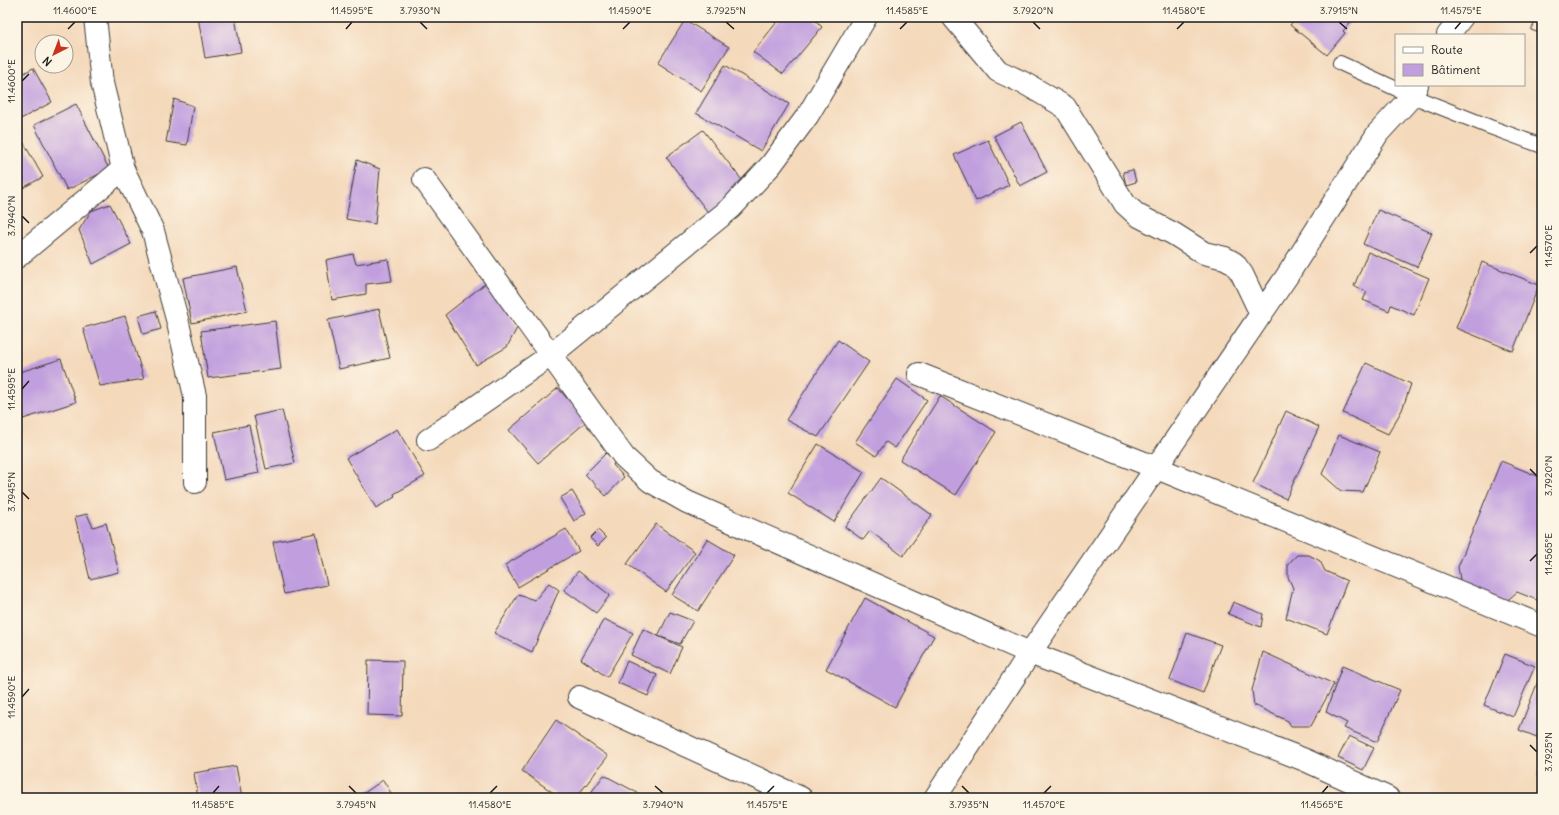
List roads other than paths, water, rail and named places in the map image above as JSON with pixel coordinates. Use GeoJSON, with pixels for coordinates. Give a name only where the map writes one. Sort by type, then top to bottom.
{"type":"FeatureCollection","features":[{"type":"Feature","properties":{"kind":"street"},"geometry":{"type":"LineString","coordinates":[[96,17],[102,83],[123,169],[153,231],[177,319],[194,396],[195,482]]}},
{"type":"Feature","properties":{"kind":"street"},"geometry":{"type":"LineString","coordinates":[[428,440],[551,355],[731,208],[771,165],[808,115],[866,17]]}},
{"type":"Feature","properties":{"kind":"street"},"geometry":{"type":"LineString","coordinates":[[953,17],[998,71],[1028,85],[1065,107],[1125,204],[1137,215],[1174,234],[1204,253],[1225,258],[1234,262],[1242,274],[1261,314]]}},
{"type":"Feature","properties":{"kind":"street"},"geometry":{"type":"LineString","coordinates":[[1449,34],[1462,17]]}},
{"type":"Feature","properties":{"kind":"street"},"geometry":{"type":"LineString","coordinates":[[935,798],[1030,653],[1287,276],[1378,133],[1415,91]]}},
{"type":"Feature","properties":{"kind":"street"},"geometry":{"type":"LineString","coordinates":[[17,257],[123,169]]}},
{"type":"Feature","properties":{"kind":"street"},"geometry":{"type":"LineString","coordinates":[[424,179],[624,457],[650,481],[687,502],[1030,653],[1305,760],[1388,798]]}},
{"type":"Feature","properties":{"kind":"street"},"geometry":{"type":"LineString","coordinates":[[919,374],[1157,468],[1542,626]]}},
{"type":"Feature","properties":{"kind":"street"},"geometry":{"type":"LineString","coordinates":[[579,697],[802,798]]}},
{"type":"Feature","properties":{"kind":"lane"},"geometry":{"type":"LineString","coordinates":[[1340,63],[1395,84]]}},
{"type":"Feature","properties":{"kind":"lane"},"geometry":{"type":"LineString","coordinates":[[1402,86],[1490,127],[1542,146]]}}]}
